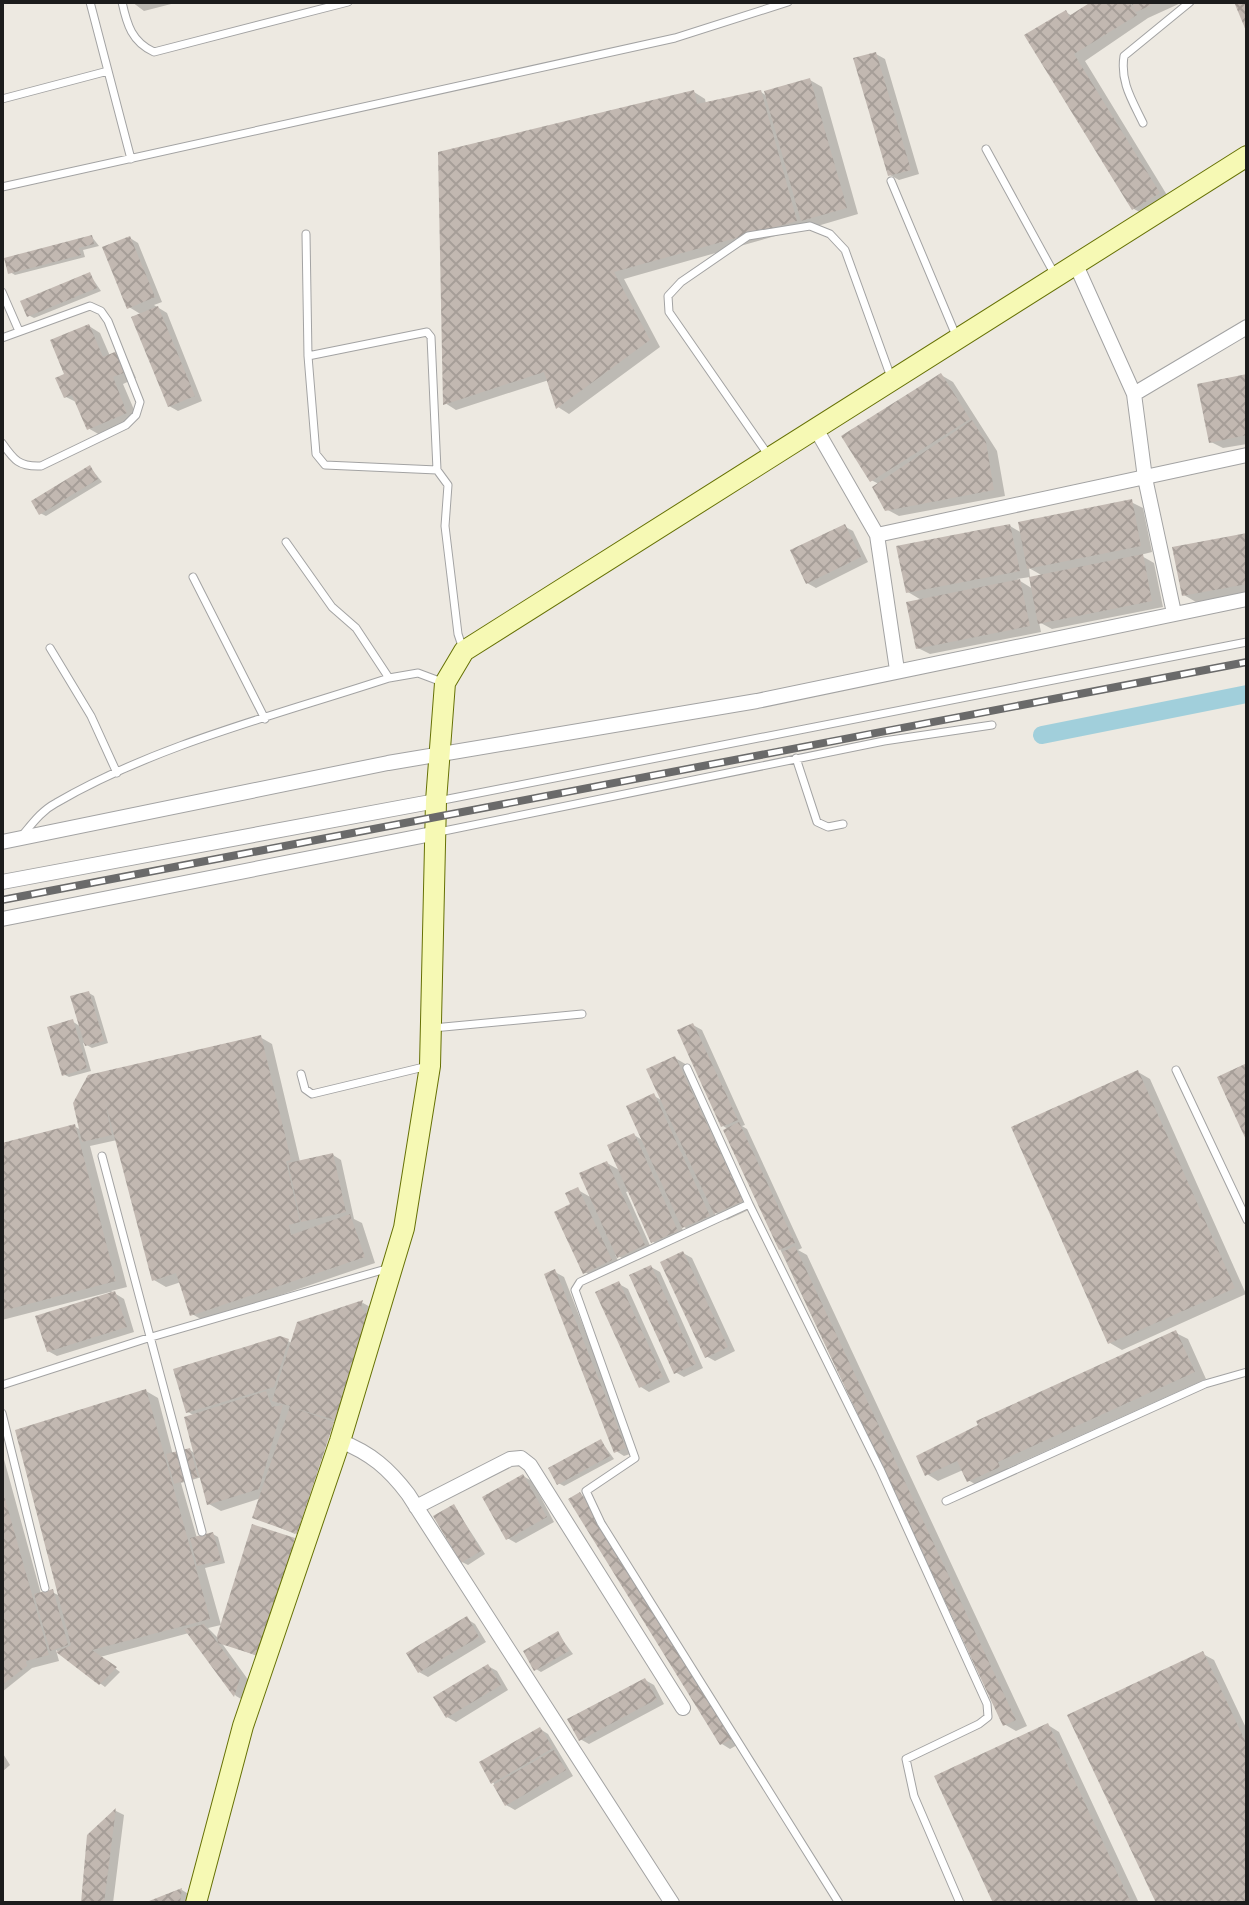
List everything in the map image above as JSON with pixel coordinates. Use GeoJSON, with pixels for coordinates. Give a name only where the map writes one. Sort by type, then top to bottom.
{"type":"FeatureCollection","features":[{"type":"Feature","properties":{"kind":"street"},"geometry":{"type":"LineString","coordinates":[[196,1903],[243,1726],[340,1441],[395,1266],[430,1066],[436,801],[445,683],[464,651],[1247,156]]}},
{"type":"Feature","properties":{"kind":"street"},"geometry":{"type":"LineString","coordinates":[[1076,265],[1134,394],[1145,478],[1174,613]]}},
{"type":"Feature","properties":{"kind":"street"},"geometry":{"type":"LineString","coordinates":[[1134,394],[1247,327]]}},
{"type":"Feature","properties":{"kind":"street"},"geometry":{"type":"LineString","coordinates":[[816,429],[877,535],[897,670]]}},
{"type":"Feature","properties":{"kind":"street"},"geometry":{"type":"LineString","coordinates":[[877,535],[1247,455]]}},
{"type":"Feature","properties":{"kind":"street"},"geometry":{"type":"LineString","coordinates":[[2,842],[388,763],[440,757],[757,701],[1247,599]]}},
{"type":"Feature","properties":{"kind":"street"},"geometry":{"type":"LineString","coordinates":[[2,882],[436,801]]}},
{"type":"Feature","properties":{"kind":"street"},"geometry":{"type":"LineString","coordinates":[[2,919],[437,833]]}},
{"type":"Feature","properties":{"kind":"street"},"geometry":{"type":"LineString","coordinates":[[340,1441],[363,1450],[389,1469],[586,1765],[672,1903]]}},
{"type":"Feature","properties":{"kind":"street"},"geometry":{"type":"LineString","coordinates":[[416,1507],[510,1459],[521,1458],[538,1478],[683,1708]]}},
{"type":"Feature","properties":{"kind":"lane"},"geometry":{"type":"LineString","coordinates":[[90,2],[131,159]]}},
{"type":"Feature","properties":{"kind":"lane"},"geometry":{"type":"LineString","coordinates":[[122,2],[126,24],[139,45],[154,52],[348,2]]}},
{"type":"Feature","properties":{"kind":"lane"},"geometry":{"type":"LineString","coordinates":[[2,187],[675,38],[788,2]]}},
{"type":"Feature","properties":{"kind":"lane"},"geometry":{"type":"LineString","coordinates":[[1143,123],[1126,89],[1122,72],[1124,56],[1190,2]]}},
{"type":"Feature","properties":{"kind":"lane"},"geometry":{"type":"LineString","coordinates":[[2,99],[108,71]]}},
{"type":"Feature","properties":{"kind":"lane"},"geometry":{"type":"LineString","coordinates":[[986,149],[1056,277]]}},
{"type":"Feature","properties":{"kind":"lane"},"geometry":{"type":"LineString","coordinates":[[891,181],[958,339]]}},
{"type":"Feature","properties":{"kind":"lane"},"geometry":{"type":"LineString","coordinates":[[771,458],[669,312],[668,296],[681,282],[734,243],[748,236],[810,226],[830,234],[845,250],[892,380]]}},
{"type":"Feature","properties":{"kind":"lane"},"geometry":{"type":"LineString","coordinates":[[306,234],[308,356],[320,461],[325,465],[437,470]]}},
{"type":"Feature","properties":{"kind":"lane"},"geometry":{"type":"LineString","coordinates":[[2,292],[19,331]]}},
{"type":"Feature","properties":{"kind":"lane"},"geometry":{"type":"LineString","coordinates":[[2,338],[75,309],[90,306],[101,311],[139,393],[140,402],[136,415],[126,425],[41,466],[26,466],[14,461],[2,443]]}},
{"type":"Feature","properties":{"kind":"lane"},"geometry":{"type":"LineString","coordinates":[[308,356],[427,332],[431,337],[437,470],[448,485],[445,526],[458,634],[464,651]]}},
{"type":"Feature","properties":{"kind":"lane"},"geometry":{"type":"LineString","coordinates":[[286,542],[332,607],[356,628],[389,678]]}},
{"type":"Feature","properties":{"kind":"lane"},"geometry":{"type":"LineString","coordinates":[[193,577],[265,719]]}},
{"type":"Feature","properties":{"kind":"lane"},"geometry":{"type":"LineString","coordinates":[[436,801],[1247,642]]}},
{"type":"Feature","properties":{"kind":"lane"},"geometry":{"type":"LineString","coordinates":[[50,648],[91,716],[117,773]]}},
{"type":"Feature","properties":{"kind":"lane"},"geometry":{"type":"LineString","coordinates":[[20,838],[55,803],[117,773],[265,719],[389,678],[418,673],[445,683]]}},
{"type":"Feature","properties":{"kind":"lane"},"geometry":{"type":"LineString","coordinates":[[437,833],[796,758],[992,725]]}},
{"type":"Feature","properties":{"kind":"lane"},"geometry":{"type":"LineString","coordinates":[[796,758],[817,822],[828,827],[843,824]]}},
{"type":"Feature","properties":{"kind":"lane"},"geometry":{"type":"LineString","coordinates":[[431,1028],[582,1014]]}},
{"type":"Feature","properties":{"kind":"lane"},"geometry":{"type":"LineString","coordinates":[[301,1074],[305,1089],[312,1094],[430,1066]]}},
{"type":"Feature","properties":{"kind":"lane"},"geometry":{"type":"LineString","coordinates":[[687,1068],[749,1204],[880,1469],[987,1704],[988,1717],[911,1754],[905,1766],[960,1903]]}},
{"type":"Feature","properties":{"kind":"lane"},"geometry":{"type":"LineString","coordinates":[[1176,1070],[1247,1220]]}},
{"type":"Feature","properties":{"kind":"lane"},"geometry":{"type":"LineString","coordinates":[[102,1156],[202,1532]]}},
{"type":"Feature","properties":{"kind":"lane"},"geometry":{"type":"LineString","coordinates":[[749,1204],[580,1282],[575,1290],[635,1458],[586,1491],[601,1523],[839,1903]]}},
{"type":"Feature","properties":{"kind":"lane"},"geometry":{"type":"LineString","coordinates":[[2,1385],[148,1338],[395,1266]]}},
{"type":"Feature","properties":{"kind":"lane"},"geometry":{"type":"LineString","coordinates":[[946,1501],[1205,1384],[1247,1372]]}},
{"type":"Feature","properties":{"kind":"lane"},"geometry":{"type":"LineString","coordinates":[[2,1413],[45,1588]]}},
{"type":"Feature","properties":{"kind":"building"},"geometry":{"type":"Polygon","coordinates":[[[1091,2],[1129,2],[1137,15],[1074,54],[1160,193],[1132,210],[1024,35],[1066,10],[1069,16],[1091,2]]]}},
{"type":"Feature","properties":{"kind":"building"},"geometry":{"type":"Polygon","coordinates":[[[1131,2],[1158,2],[1136,12],[1131,2]]]}},
{"type":"Feature","properties":{"kind":"building"},"geometry":{"type":"Polygon","coordinates":[[[1234,2],[1247,2],[1247,33],[1234,2]]]}},
{"type":"Feature","properties":{"kind":"building"},"geometry":{"type":"Polygon","coordinates":[[[876,52],[911,170],[888,176],[853,58],[876,52]]]}},
{"type":"Feature","properties":{"kind":"building"},"geometry":{"type":"Polygon","coordinates":[[[810,78],[847,208],[801,221],[764,91],[810,78]]]}},
{"type":"Feature","properties":{"kind":"building"},"geometry":{"type":"Polygon","coordinates":[[[694,90],[697,104],[761,90],[797,221],[614,272],[650,340],[556,409],[544,372],[443,405],[438,152],[694,90]]]}},
{"type":"Feature","properties":{"kind":"building"},"geometry":{"type":"Polygon","coordinates":[[[92,235],[94,244],[79,248],[81,255],[8,274],[4,258],[92,235]]]}},
{"type":"Feature","properties":{"kind":"building"},"geometry":{"type":"Polygon","coordinates":[[[130,236],[155,297],[127,309],[102,247],[130,236]]]}},
{"type":"Feature","properties":{"kind":"building"},"geometry":{"type":"Polygon","coordinates":[[[90,272],[97,288],[27,317],[20,301],[90,272]]]}},
{"type":"Feature","properties":{"kind":"building"},"geometry":{"type":"Polygon","coordinates":[[[158,306],[195,396],[168,407],[131,317],[158,306]]]}},
{"type":"Feature","properties":{"kind":"building"},"geometry":{"type":"Polygon","coordinates":[[[89,324],[103,357],[117,351],[126,372],[113,377],[127,413],[87,430],[72,395],[64,398],[55,378],[64,374],[50,340],[89,324]]]}},
{"type":"Feature","properties":{"kind":"building"},"geometry":{"type":"Polygon","coordinates":[[[941,373],[970,419],[870,482],[841,436],[941,373]]]}},
{"type":"Feature","properties":{"kind":"building"},"geometry":{"type":"Polygon","coordinates":[[[1247,374],[1247,435],[1209,443],[1197,384],[1247,374]]]}},
{"type":"Feature","properties":{"kind":"building"},"geometry":{"type":"Polygon","coordinates":[[[972,420],[986,442],[994,490],[885,511],[872,487],[972,420]]]}},
{"type":"Feature","properties":{"kind":"building"},"geometry":{"type":"Polygon","coordinates":[[[90,465],[98,479],[39,515],[31,501],[90,465]]]}},
{"type":"Feature","properties":{"kind":"building"},"geometry":{"type":"Polygon","coordinates":[[[1132,499],[1141,546],[1027,569],[1018,522],[1132,499]]]}},
{"type":"Feature","properties":{"kind":"building"},"geometry":{"type":"Polygon","coordinates":[[[845,524],[861,557],[806,584],[790,550],[845,524]]]}},
{"type":"Feature","properties":{"kind":"building"},"geometry":{"type":"Polygon","coordinates":[[[1010,524],[1020,571],[906,593],[896,546],[1010,524]]]}},
{"type":"Feature","properties":{"kind":"building"},"geometry":{"type":"Polygon","coordinates":[[[1247,533],[1247,584],[1182,596],[1172,547],[1247,533]]]}},
{"type":"Feature","properties":{"kind":"building"},"geometry":{"type":"Polygon","coordinates":[[[1143,554],[1152,601],[1038,624],[1029,577],[1143,554]]]}},
{"type":"Feature","properties":{"kind":"building"},"geometry":{"type":"Polygon","coordinates":[[[1020,579],[1030,626],[916,649],[906,602],[1020,579]]]}},
{"type":"Feature","properties":{"kind":"building"},"geometry":{"type":"Polygon","coordinates":[[[89,991],[104,1041],[85,1046],[70,996],[89,991]]]}},
{"type":"Feature","properties":{"kind":"building"},"geometry":{"type":"Polygon","coordinates":[[[73,1019],[87,1068],[62,1076],[47,1027],[73,1019]]]}},
{"type":"Feature","properties":{"kind":"building"},"geometry":{"type":"Polygon","coordinates":[[[693,1023],[738,1120],[721,1127],[677,1030],[693,1023]]]}},
{"type":"Feature","properties":{"kind":"building"},"geometry":{"type":"Polygon","coordinates":[[[261,1035],[291,1160],[286,1161],[300,1222],[289,1225],[291,1235],[350,1214],[365,1257],[190,1316],[176,1273],[152,1281],[105,1101],[112,1135],[82,1142],[73,1103],[88,1075],[261,1035]]]}},
{"type":"Feature","properties":{"kind":"building"},"geometry":{"type":"Polygon","coordinates":[[[675,1056],[743,1201],[714,1214],[646,1069],[675,1056]]]}},
{"type":"Feature","properties":{"kind":"building"},"geometry":{"type":"Polygon","coordinates":[[[1247,1063],[1247,1142],[1217,1077],[1247,1063]]]}},
{"type":"Feature","properties":{"kind":"building"},"geometry":{"type":"Polygon","coordinates":[[[1138,1070],[1235,1288],[1108,1344],[1011,1127],[1138,1070]]]}},
{"type":"Feature","properties":{"kind":"building"},"geometry":{"type":"Polygon","coordinates":[[[654,1093],[710,1216],[682,1228],[626,1106],[654,1093]]]}},
{"type":"Feature","properties":{"kind":"building"},"geometry":{"type":"Polygon","coordinates":[[[739,1122],[795,1243],[779,1250],[723,1130],[739,1122]]]}},
{"type":"Feature","properties":{"kind":"building"},"geometry":{"type":"Polygon","coordinates":[[[75,1124],[116,1281],[2,1311],[2,1143],[75,1124]]]}},
{"type":"Feature","properties":{"kind":"building"},"geometry":{"type":"Polygon","coordinates":[[[634,1133],[678,1231],[651,1243],[607,1145],[634,1133]]]}},
{"type":"Feature","properties":{"kind":"building"},"geometry":{"type":"Polygon","coordinates":[[[333,1153],[346,1212],[301,1222],[288,1163],[333,1153]]]}},
{"type":"Feature","properties":{"kind":"building"},"geometry":{"type":"Polygon","coordinates":[[[607,1161],[645,1245],[617,1258],[579,1173],[607,1161]]]}},
{"type":"Feature","properties":{"kind":"building"},"geometry":{"type":"Polygon","coordinates":[[[578,1187],[612,1260],[583,1274],[554,1212],[570,1204],[565,1193],[578,1187]]]}},
{"type":"Feature","properties":{"kind":"building"},"geometry":{"type":"Polygon","coordinates":[[[795,1246],[1016,1720],[1003,1726],[782,1252],[795,1246]]]}},
{"type":"Feature","properties":{"kind":"building"},"geometry":{"type":"Polygon","coordinates":[[[683,1251],[728,1347],[705,1358],[660,1262],[683,1251]]]}},
{"type":"Feature","properties":{"kind":"building"},"geometry":{"type":"Polygon","coordinates":[[[651,1265],[696,1364],[674,1374],[629,1275],[651,1265]]]}},
{"type":"Feature","properties":{"kind":"building"},"geometry":{"type":"Polygon","coordinates":[[[555,1269],[626,1448],[614,1453],[544,1274],[555,1269]]]}},
{"type":"Feature","properties":{"kind":"building"},"geometry":{"type":"Polygon","coordinates":[[[619,1281],[663,1377],[639,1388],[595,1292],[619,1281]]]}},
{"type":"Feature","properties":{"kind":"building"},"geometry":{"type":"Polygon","coordinates":[[[115,1291],[127,1327],[47,1352],[35,1316],[115,1291]]]}},
{"type":"Feature","properties":{"kind":"building"},"geometry":{"type":"Polygon","coordinates":[[[363,1300],[361,1307],[367,1314],[335,1420],[294,1408],[334,1422],[297,1534],[252,1518],[290,1406],[272,1401],[297,1322],[363,1300]]]}},
{"type":"Feature","properties":{"kind":"building"},"geometry":{"type":"Polygon","coordinates":[[[1176,1330],[1195,1372],[998,1462],[1000,1467],[967,1482],[957,1461],[925,1476],[916,1456],[978,1425],[976,1421],[1176,1330]]]}},
{"type":"Feature","properties":{"kind":"building"},"geometry":{"type":"Polygon","coordinates":[[[280,1336],[289,1339],[274,1387],[186,1413],[173,1369],[280,1336]]]}},
{"type":"Feature","properties":{"kind":"building"},"geometry":{"type":"Polygon","coordinates":[[[146,1389],[210,1619],[92,1650],[117,1667],[99,1685],[56,1652],[71,1645],[15,1430],[146,1389]]]}},
{"type":"Feature","properties":{"kind":"building"},"geometry":{"type":"Polygon","coordinates":[[[266,1391],[272,1407],[283,1405],[259,1489],[207,1505],[184,1417],[266,1391]]]}},
{"type":"Feature","properties":{"kind":"building"},"geometry":{"type":"Polygon","coordinates":[[[601,1439],[610,1456],[557,1485],[548,1468],[601,1439]]]}},
{"type":"Feature","properties":{"kind":"building"},"geometry":{"type":"Polygon","coordinates":[[[190,1448],[198,1477],[174,1484],[166,1454],[190,1448]]]}},
{"type":"Feature","properties":{"kind":"building"},"geometry":{"type":"Polygon","coordinates":[[[523,1474],[547,1517],[506,1540],[482,1497],[523,1474]]]}},
{"type":"Feature","properties":{"kind":"building"},"geometry":{"type":"Polygon","coordinates":[[[2,1488],[49,1655],[26,1661],[27,1666],[2,1685],[2,1488]]]}},
{"type":"Feature","properties":{"kind":"building"},"geometry":{"type":"Polygon","coordinates":[[[580,1492],[732,1739],[720,1745],[568,1499],[580,1492]]]}},
{"type":"Feature","properties":{"kind":"building"},"geometry":{"type":"Polygon","coordinates":[[[454,1504],[481,1551],[461,1563],[433,1516],[454,1504]]]}},
{"type":"Feature","properties":{"kind":"building"},"geometry":{"type":"Polygon","coordinates":[[[252,1524],[295,1538],[258,1656],[218,1643],[217,1636],[252,1524]]]}},
{"type":"Feature","properties":{"kind":"building"},"geometry":{"type":"Polygon","coordinates":[[[213,1532],[221,1560],[197,1566],[190,1538],[213,1532]]]}},
{"type":"Feature","properties":{"kind":"building"},"geometry":{"type":"Polygon","coordinates":[[[53,1589],[68,1645],[50,1651],[34,1594],[53,1589]]]}},
{"type":"Feature","properties":{"kind":"building"},"geometry":{"type":"Polygon","coordinates":[[[467,1616],[479,1637],[418,1673],[406,1653],[467,1616]]]}},
{"type":"Feature","properties":{"kind":"building"},"geometry":{"type":"Polygon","coordinates":[[[204,1624],[241,1675],[234,1697],[184,1629],[204,1624]]]}},
{"type":"Feature","properties":{"kind":"building"},"geometry":{"type":"Polygon","coordinates":[[[558,1631],[569,1651],[534,1671],[523,1651],[558,1631]]]}},
{"type":"Feature","properties":{"kind":"building"},"geometry":{"type":"Polygon","coordinates":[[[1203,1651],[1247,1745],[1247,1903],[1156,1903],[1067,1715],[1203,1651]]]}},
{"type":"Feature","properties":{"kind":"building"},"geometry":{"type":"Polygon","coordinates":[[[488,1664],[501,1685],[446,1718],[433,1697],[488,1664]]]}},
{"type":"Feature","properties":{"kind":"building"},"geometry":{"type":"Polygon","coordinates":[[[645,1678],[657,1699],[579,1741],[567,1719],[645,1678]]]}},
{"type":"Feature","properties":{"kind":"building"},"geometry":{"type":"Polygon","coordinates":[[[1048,1723],[1131,1903],[993,1903],[934,1776],[1048,1723]]]}},
{"type":"Feature","properties":{"kind":"building"},"geometry":{"type":"Polygon","coordinates":[[[540,1727],[553,1748],[491,1784],[479,1762],[540,1727]]]}},
{"type":"Feature","properties":{"kind":"building"},"geometry":{"type":"Polygon","coordinates":[[[554,1750],[566,1770],[505,1806],[493,1785],[554,1750]]]}},
{"type":"Feature","properties":{"kind":"building"},"geometry":{"type":"Polygon","coordinates":[[[116,1808],[104,1903],[81,1903],[87,1835],[116,1808]]]}},
{"type":"Feature","properties":{"kind":"building"},"geometry":{"type":"Polygon","coordinates":[[[182,1888],[180,1903],[144,1903],[182,1888]]]}},
{"type":"Feature","properties":{"kind":"waterway"},"geometry":{"type":"LineString","coordinates":[[1042,735],[1247,694]]}},
{"type":"Feature","properties":{"kind":"railway"},"geometry":{"type":"LineString","coordinates":[[2,900],[1247,662]]}}]}
